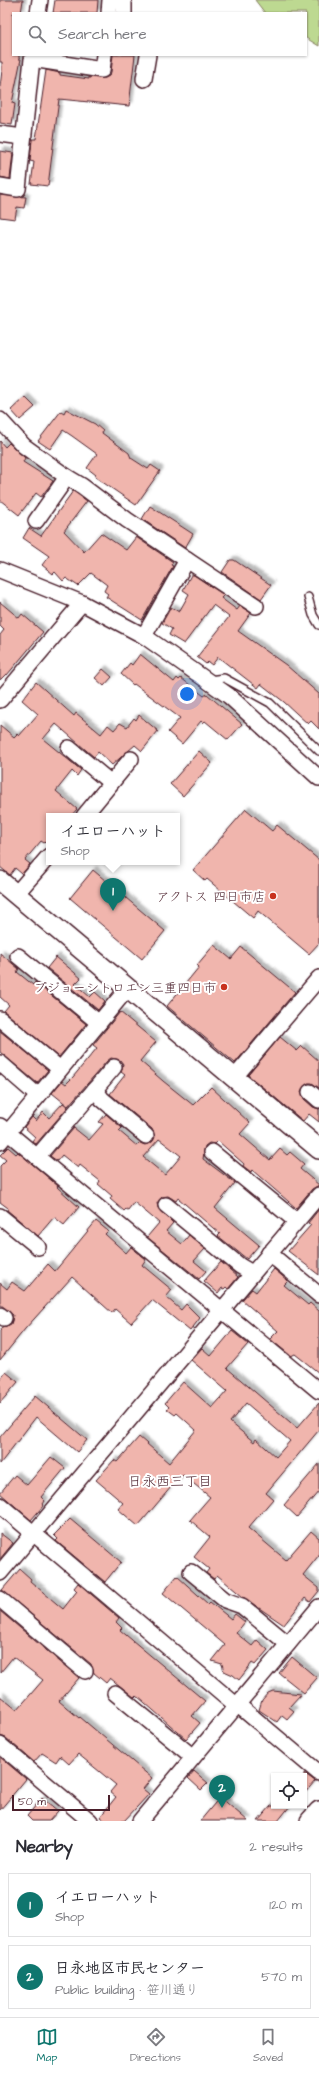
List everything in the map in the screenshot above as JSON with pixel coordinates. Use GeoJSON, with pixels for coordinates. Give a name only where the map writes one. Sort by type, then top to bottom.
{"type":"FeatureCollection","features":[{"type":"Feature","properties":{"kind":"street"},"geometry":{"type":"LineString","coordinates":[[38,12],[40,0]]}},
{"type":"Feature","properties":{"kind":"street"},"geometry":{"type":"LineString","coordinates":[[109,12],[110,0]]}},
{"type":"Feature","properties":{"kind":"street"},"geometry":{"type":"LineString","coordinates":[[124,0],[124,12]]}},
{"type":"Feature","properties":{"kind":"street"},"geometry":{"type":"LineString","coordinates":[[0,186],[18,189],[32,57],[102,70],[104,56]]}},
{"type":"Feature","properties":{"kind":"street"},"geometry":{"type":"LineString","coordinates":[[144,79],[148,56]]}},
{"type":"Feature","properties":{"kind":"street"},"geometry":{"type":"LineString","coordinates":[[0,134],[23,137]]}},
{"type":"Feature","properties":{"kind":"street"},"geometry":{"type":"LineString","coordinates":[[0,420],[24,446],[82,486],[127,520],[256,606]]}},
{"type":"Feature","properties":{"kind":"street"},"geometry":{"type":"LineString","coordinates":[[36,521],[67,477]]}},
{"type":"Feature","properties":{"kind":"street"},"geometry":{"type":"LineString","coordinates":[[144,636],[187,560]]}},
{"type":"Feature","properties":{"kind":"street"},"geometry":{"type":"LineString","coordinates":[[0,570],[82,604],[144,636],[209,680],[229,696],[319,778]]}},
{"type":"Feature","properties":{"kind":"street"},"geometry":{"type":"LineString","coordinates":[[0,700],[82,604]]}},
{"type":"Feature","properties":{"kind":"street"},"geometry":{"type":"LineString","coordinates":[[69,748],[111,783]]}},
{"type":"Feature","properties":{"kind":"street"},"geometry":{"type":"LineString","coordinates":[[86,813],[131,759]]}},
{"type":"Feature","properties":{"kind":"street"},"geometry":{"type":"LineString","coordinates":[[16,894],[46,859]]}},
{"type":"Feature","properties":{"kind":"street"},"geometry":{"type":"LineString","coordinates":[[0,881],[319,1149]]}},
{"type":"Feature","properties":{"kind":"street"},"geometry":{"type":"LineString","coordinates":[[18,956],[98,1023]]}},
{"type":"Feature","properties":{"kind":"street"},"geometry":{"type":"LineString","coordinates":[[234,1078],[319,978]]}},
{"type":"Feature","properties":{"kind":"street"},"geometry":{"type":"LineString","coordinates":[[128,988],[38,1096],[3,1134],[37,1157],[319,1392]]}},
{"type":"Feature","properties":{"kind":"street"},"geometry":{"type":"LineString","coordinates":[[0,1019],[60,1069]]}},
{"type":"Feature","properties":{"kind":"street"},"geometry":{"type":"LineString","coordinates":[[0,1064],[38,1096]]}},
{"type":"Feature","properties":{"kind":"street"},"geometry":{"type":"LineString","coordinates":[[37,1157],[114,1067]]}},
{"type":"Feature","properties":{"kind":"street"},"geometry":{"type":"LineString","coordinates":[[95,1089],[102,1098],[146,1136]]}},
{"type":"Feature","properties":{"kind":"street"},"geometry":{"type":"LineString","coordinates":[[212,1152],[296,1221]]}},
{"type":"Feature","properties":{"kind":"street"},"geometry":{"type":"LineString","coordinates":[[0,1573],[220,1309],[319,1194]]}},
{"type":"Feature","properties":{"kind":"street"},"geometry":{"type":"LineString","coordinates":[[166,1206],[240,1266],[252,1273]]}},
{"type":"Feature","properties":{"kind":"street"},"geometry":{"type":"LineString","coordinates":[[0,1216],[38,1247]]}},
{"type":"Feature","properties":{"kind":"street"},"geometry":{"type":"LineString","coordinates":[[269,1253],[319,1295]]}},
{"type":"Feature","properties":{"kind":"street"},"geometry":{"type":"LineString","coordinates":[[0,1505],[319,1773]]}},
{"type":"Feature","properties":{"kind":"street"},"geometry":{"type":"LineString","coordinates":[[190,1572],[225,1600],[242,1606],[288,1644]]}},
{"type":"Feature","properties":{"kind":"street"},"geometry":{"type":"LineString","coordinates":[[0,1599],[84,1671]]}},
{"type":"Feature","properties":{"kind":"street"},"geometry":{"type":"LineString","coordinates":[[140,1821],[236,1704],[319,1607]]}},
{"type":"Feature","properties":{"kind":"street"},"geometry":{"type":"LineString","coordinates":[[115,1693],[193,1757]]}},
{"type":"Feature","properties":{"kind":"street"},"geometry":{"type":"LineString","coordinates":[[0,1746],[90,1821]]}},
{"type":"Feature","properties":{"kind":"street"},"geometry":{"type":"LineString","coordinates":[[310,1821],[319,1810]]}},
{"type":"Feature","properties":{"kind":"lane"},"geometry":{"type":"LineString","coordinates":[[308,596],[313,615],[319,625]]}},
{"type":"Feature","properties":{"kind":"lane"},"geometry":{"type":"LineString","coordinates":[[209,680],[224,678],[270,703],[319,751]]}},
{"type":"Feature","properties":{"kind":"green space"},"geometry":{"type":"Polygon","coordinates":[[[255,0],[319,0],[319,46],[307,39],[307,12],[264,12],[255,0]]]}},
{"type":"Feature","properties":{"kind":"building"},"geometry":{"type":"Polygon","coordinates":[[[0,0],[23,0],[21,12],[12,12],[12,56],[19,56],[19,59],[21,59],[12,103],[15,104],[12,125],[0,123],[2,62],[0,62],[0,0]]]}},
{"type":"Feature","properties":{"kind":"building"},"geometry":{"type":"Polygon","coordinates":[[[55,0],[98,0],[97,12],[53,12],[55,0]]]}},
{"type":"Feature","properties":{"kind":"building"},"geometry":{"type":"Polygon","coordinates":[[[113,56],[135,56],[129,106],[59,99],[48,186],[31,184],[34,162],[30,161],[32,139],[36,139],[46,70],[60,73],[60,75],[89,79],[89,77],[105,78],[109,76],[111,72],[113,56]]]}},
{"type":"Feature","properties":{"kind":"building"},"geometry":{"type":"Polygon","coordinates":[[[0,151],[13,153],[10,179],[0,177],[0,151]]]}},
{"type":"Feature","properties":{"kind":"building"},"geometry":{"type":"Polygon","coordinates":[[[0,195],[26,197],[24,208],[17,207],[15,219],[0,217],[0,195]]]}},
{"type":"Feature","properties":{"kind":"building"},"geometry":{"type":"Polygon","coordinates":[[[25,397],[35,407],[20,420],[11,410],[25,397]]]}},
{"type":"Feature","properties":{"kind":"building"},"geometry":{"type":"Polygon","coordinates":[[[66,409],[95,424],[103,431],[102,433],[129,453],[131,458],[148,469],[151,465],[160,471],[136,505],[95,477],[96,475],[87,468],[97,454],[63,430],[50,449],[38,441],[61,411],[64,413],[66,409]]]}},
{"type":"Feature","properties":{"kind":"building"},"geometry":{"type":"Polygon","coordinates":[[[0,441],[5,447],[9,443],[25,458],[23,462],[53,481],[41,497],[36,493],[19,515],[0,500],[0,441]]]}},
{"type":"Feature","properties":{"kind":"building"},"geometry":{"type":"Polygon","coordinates":[[[73,491],[87,501],[64,531],[84,552],[101,533],[126,550],[136,537],[173,562],[171,565],[173,566],[142,620],[106,597],[108,594],[104,591],[107,585],[91,573],[78,586],[66,578],[63,581],[55,572],[53,574],[42,565],[49,556],[23,538],[29,528],[41,536],[73,491]]]}},
{"type":"Feature","properties":{"kind":"building"},"geometry":{"type":"Polygon","coordinates":[[[150,506],[193,534],[185,548],[142,519],[150,506]]]}},
{"type":"Feature","properties":{"kind":"building"},"geometry":{"type":"Polygon","coordinates":[[[230,560],[234,560],[271,585],[261,599],[222,572],[230,560]]]}},
{"type":"Feature","properties":{"kind":"building"},"geometry":{"type":"Polygon","coordinates":[[[191,575],[194,575],[224,595],[221,598],[237,610],[240,606],[251,613],[238,631],[286,665],[319,694],[319,729],[311,721],[308,724],[261,684],[258,688],[218,657],[212,665],[208,662],[206,664],[197,657],[229,617],[213,605],[184,644],[169,635],[172,629],[162,623],[171,607],[179,612],[189,594],[183,590],[191,575]]]}},
{"type":"Feature","properties":{"kind":"building"},"geometry":{"type":"Polygon","coordinates":[[[0,602],[19,618],[22,614],[43,632],[7,675],[6,674],[0,680],[0,635],[4,630],[0,626],[0,602]]]}},
{"type":"Feature","properties":{"kind":"building"},"geometry":{"type":"Polygon","coordinates":[[[140,654],[174,682],[177,678],[179,680],[181,678],[204,696],[207,694],[242,724],[228,740],[205,721],[203,723],[201,721],[182,744],[168,732],[180,718],[134,684],[133,685],[121,674],[130,663],[132,665],[140,654]]]}},
{"type":"Feature","properties":{"kind":"building"},"geometry":{"type":"Polygon","coordinates":[[[103,669],[112,677],[104,686],[95,678],[103,669]]]}},
{"type":"Feature","properties":{"kind":"building"},"geometry":{"type":"Polygon","coordinates":[[[36,682],[74,716],[76,713],[101,734],[108,725],[114,730],[120,723],[127,727],[134,718],[136,720],[139,715],[158,731],[142,751],[135,745],[112,765],[98,752],[94,757],[56,724],[43,739],[81,770],[77,776],[72,771],[56,791],[77,809],[74,813],[46,813],[46,841],[44,843],[41,841],[25,860],[30,864],[22,874],[15,868],[10,875],[0,867],[0,725],[14,737],[17,734],[19,736],[38,714],[22,700],[36,682]]]}},
{"type":"Feature","properties":{"kind":"building"},"geometry":{"type":"Polygon","coordinates":[[[199,751],[212,763],[183,796],[170,784],[199,751]]]}},
{"type":"Feature","properties":{"kind":"building","name":"アクトス 四日市店"},"geometry":{"type":"Polygon","coordinates":[[[246,809],[272,831],[277,825],[319,860],[319,943],[309,954],[258,911],[253,918],[207,879],[205,881],[193,870],[246,809]]]}},
{"type":"Feature","properties":{"kind":"building"},"geometry":{"type":"Polygon","coordinates":[[[93,870],[165,931],[142,959],[70,898],[93,870]]]}},
{"type":"Feature","properties":{"kind":"building","name":"プジョーシトロエン三重四日市"},"geometry":{"type":"Polygon","coordinates":[[[214,945],[231,959],[241,947],[295,992],[235,1063],[167,1006],[199,967],[197,965],[214,945]]]}},
{"type":"Feature","properties":{"kind":"building"},"geometry":{"type":"Polygon","coordinates":[[[0,953],[19,969],[17,972],[33,985],[35,982],[86,1024],[59,1057],[4,1011],[9,1005],[0,997],[0,953]]]}},
{"type":"Feature","properties":{"kind":"building"},"geometry":{"type":"Polygon","coordinates":[[[56,957],[81,978],[75,984],[90,997],[95,992],[105,1001],[98,1010],[47,968],[56,957]]]}},
{"type":"Feature","properties":{"kind":"building"},"geometry":{"type":"Polygon","coordinates":[[[120,1012],[156,1042],[140,1061],[163,1081],[193,1105],[211,1087],[250,1123],[240,1134],[270,1160],[280,1149],[287,1155],[290,1152],[304,1164],[300,1169],[319,1185],[312,1189],[296,1208],[252,1170],[251,1172],[243,1166],[244,1164],[218,1141],[215,1144],[209,1143],[205,1146],[203,1159],[235,1183],[215,1208],[259,1245],[247,1259],[218,1236],[220,1234],[178,1198],[176,1201],[168,1196],[162,1197],[157,1203],[158,1208],[173,1223],[166,1231],[182,1244],[189,1235],[205,1249],[194,1261],[206,1271],[199,1279],[147,1237],[159,1223],[134,1202],[128,1210],[126,1209],[124,1211],[110,1199],[112,1196],[98,1184],[100,1181],[80,1165],[78,1168],[62,1155],[57,1161],[50,1156],[74,1128],[89,1140],[103,1124],[99,1122],[106,1114],[122,1128],[119,1131],[137,1146],[140,1143],[145,1145],[153,1141],[155,1137],[152,1129],[110,1094],[125,1075],[121,1072],[123,1064],[120,1060],[111,1058],[107,1061],[68,1106],[52,1093],[62,1081],[66,1084],[73,1077],[97,1048],[93,1045],[120,1012]],[[159,1139],[143,1157],[165,1175],[181,1156],[159,1139]]]}},
{"type":"Feature","properties":{"kind":"building"},"geometry":{"type":"Polygon","coordinates":[[[0,1031],[48,1070],[37,1083],[0,1052],[0,1031]]]}},
{"type":"Feature","properties":{"kind":"building"},"geometry":{"type":"Polygon","coordinates":[[[280,1037],[297,1051],[302,1046],[319,1061],[319,1088],[312,1083],[308,1083],[301,1091],[304,1099],[313,1107],[319,1109],[319,1122],[309,1114],[303,1121],[248,1075],[280,1037]]]}},
{"type":"Feature","properties":{"kind":"building"},"geometry":{"type":"Polygon","coordinates":[[[63,1103],[68,1107],[36,1144],[32,1141],[35,1137],[24,1127],[32,1117],[36,1121],[43,1112],[49,1118],[63,1103]]]}},
{"type":"Feature","properties":{"kind":"building"},"geometry":{"type":"Polygon","coordinates":[[[8,1147],[16,1154],[18,1152],[58,1186],[57,1187],[79,1207],[64,1225],[54,1217],[38,1236],[7,1210],[8,1208],[0,1202],[0,1166],[6,1160],[0,1155],[8,1147]]]}},
{"type":"Feature","properties":{"kind":"building"},"geometry":{"type":"Polygon","coordinates":[[[319,1209],[319,1275],[288,1251],[311,1225],[308,1223],[319,1209]]]}},
{"type":"Feature","properties":{"kind":"building"},"geometry":{"type":"Polygon","coordinates":[[[96,1221],[108,1231],[105,1234],[126,1253],[131,1247],[146,1259],[142,1265],[172,1290],[166,1297],[181,1310],[186,1304],[200,1318],[190,1331],[152,1300],[131,1323],[115,1309],[112,1313],[72,1277],[25,1329],[0,1360],[0,1331],[3,1327],[11,1324],[13,1315],[0,1304],[0,1283],[7,1289],[12,1282],[25,1291],[48,1264],[55,1271],[96,1221]]]}},
{"type":"Feature","properties":{"kind":"building"},"geometry":{"type":"Polygon","coordinates":[[[221,1262],[238,1277],[228,1289],[226,1287],[224,1289],[222,1288],[218,1293],[204,1281],[221,1262]]]}},
{"type":"Feature","properties":{"kind":"building"},"geometry":{"type":"Polygon","coordinates":[[[274,1269],[288,1281],[284,1285],[308,1305],[310,1303],[319,1311],[319,1373],[295,1354],[291,1356],[270,1339],[278,1331],[242,1300],[252,1289],[256,1292],[274,1269]]]}},
{"type":"Feature","properties":{"kind":"building"},"geometry":{"type":"Polygon","coordinates":[[[232,1331],[248,1344],[227,1368],[297,1428],[319,1403],[319,1430],[266,1493],[273,1499],[248,1528],[286,1560],[311,1531],[319,1538],[319,1555],[303,1575],[319,1588],[319,1591],[310,1602],[305,1598],[284,1625],[243,1597],[217,1575],[214,1579],[206,1573],[209,1569],[194,1557],[210,1537],[190,1520],[210,1497],[183,1475],[138,1526],[118,1509],[123,1503],[96,1480],[114,1460],[117,1462],[139,1437],[169,1463],[196,1430],[177,1413],[175,1415],[167,1409],[169,1407],[165,1403],[183,1382],[212,1408],[227,1391],[191,1360],[202,1348],[211,1356],[232,1331]],[[246,1403],[230,1422],[254,1442],[256,1439],[276,1457],[290,1441],[246,1403]]]}},
{"type":"Feature","properties":{"kind":"building"},"geometry":{"type":"Polygon","coordinates":[[[6,1372],[18,1382],[0,1403],[0,1380],[6,1372]]]}},
{"type":"Feature","properties":{"kind":"building"},"geometry":{"type":"Polygon","coordinates":[[[35,1396],[87,1440],[77,1452],[36,1417],[0,1464],[0,1437],[35,1396]]]}},
{"type":"Feature","properties":{"kind":"building"},"geometry":{"type":"Polygon","coordinates":[[[51,1457],[65,1468],[41,1497],[45,1501],[43,1504],[44,1505],[31,1520],[0,1493],[15,1475],[27,1485],[51,1457]]]}},
{"type":"Feature","properties":{"kind":"building"},"geometry":{"type":"Polygon","coordinates":[[[319,1464],[319,1491],[297,1517],[284,1505],[319,1464]]]}},
{"type":"Feature","properties":{"kind":"building"},"geometry":{"type":"Polygon","coordinates":[[[70,1519],[121,1562],[105,1582],[56,1541],[58,1539],[54,1535],[70,1519]]]}},
{"type":"Feature","properties":{"kind":"building"},"geometry":{"type":"Polygon","coordinates":[[[0,1533],[13,1543],[0,1559],[0,1533]]]}},
{"type":"Feature","properties":{"kind":"building"},"geometry":{"type":"Polygon","coordinates":[[[20,1569],[31,1579],[30,1581],[63,1609],[77,1591],[74,1588],[78,1583],[119,1618],[116,1622],[122,1628],[120,1630],[205,1701],[192,1716],[200,1723],[186,1739],[137,1696],[135,1698],[110,1678],[106,1683],[94,1673],[91,1664],[2,1590],[20,1569]]]}},
{"type":"Feature","properties":{"kind":"building"},"geometry":{"type":"Polygon","coordinates":[[[177,1576],[208,1604],[210,1602],[231,1619],[235,1614],[245,1622],[236,1633],[252,1646],[257,1640],[268,1650],[255,1665],[252,1663],[239,1680],[233,1675],[224,1671],[222,1664],[212,1661],[225,1645],[163,1593],[177,1576]]]}},
{"type":"Feature","properties":{"kind":"building"},"geometry":{"type":"Polygon","coordinates":[[[0,1611],[79,1678],[59,1701],[152,1778],[143,1789],[149,1794],[124,1821],[105,1821],[100,1817],[116,1797],[110,1792],[116,1785],[78,1754],[69,1764],[60,1756],[56,1762],[42,1753],[34,1762],[6,1738],[0,1736],[0,1696],[17,1710],[43,1680],[13,1657],[0,1673],[0,1611]]]}},
{"type":"Feature","properties":{"kind":"building"},"geometry":{"type":"Polygon","coordinates":[[[292,1657],[317,1678],[304,1693],[279,1673],[292,1657]]]}},
{"type":"Feature","properties":{"kind":"building"},"geometry":{"type":"Polygon","coordinates":[[[273,1691],[301,1694],[289,1707],[294,1711],[287,1719],[282,1715],[277,1722],[259,1710],[262,1700],[268,1693],[273,1691]]]}},
{"type":"Feature","properties":{"kind":"building"},"geometry":{"type":"Polygon","coordinates":[[[0,1757],[26,1779],[0,1810],[0,1757]]]}},
{"type":"Feature","properties":{"kind":"building"},"geometry":{"type":"Polygon","coordinates":[[[194,1771],[208,1783],[201,1790],[188,1778],[194,1771]]]}},
{"type":"Feature","properties":{"kind":"building"},"geometry":{"type":"Polygon","coordinates":[[[307,1775],[315,1781],[307,1790],[307,1775]]]}},
{"type":"Feature","properties":{"kind":"building"},"geometry":{"type":"Polygon","coordinates":[[[220,1797],[248,1821],[200,1821],[220,1797]]]}},
{"type":"Feature","properties":{"kind":"building"},"geometry":{"type":"Polygon","coordinates":[[[42,1798],[58,1811],[49,1821],[32,1821],[27,1816],[42,1798]]]}},
{"type":"Feature","properties":{"kind":"building"},"geometry":{"type":"Polygon","coordinates":[[[271,1806],[271,1809],[288,1809],[278,1821],[258,1821],[271,1806]]]}},
{"type":"Feature","properties":{"kind":"place","name":"アクトス 四日市店"},"geometry":{"type":"Point","coordinates":[273,896]}},
{"type":"Feature","properties":{"kind":"place","name":"イエローハット"},"geometry":{"type":"Point","coordinates":[113,911]}},
{"type":"Feature","properties":{"kind":"place","name":"プジョーシトロエン三重四日市"},"geometry":{"type":"Point","coordinates":[224,987]}},
{"type":"Feature","properties":{"kind":"place","name":"日永地区市民センター"},"geometry":{"type":"Point","coordinates":[222,1808]}},
{"type":"Feature","properties":{"kind":"district","name":"日永西三丁目"},"geometry":{"type":"Point","coordinates":[170,1481]}}]}
